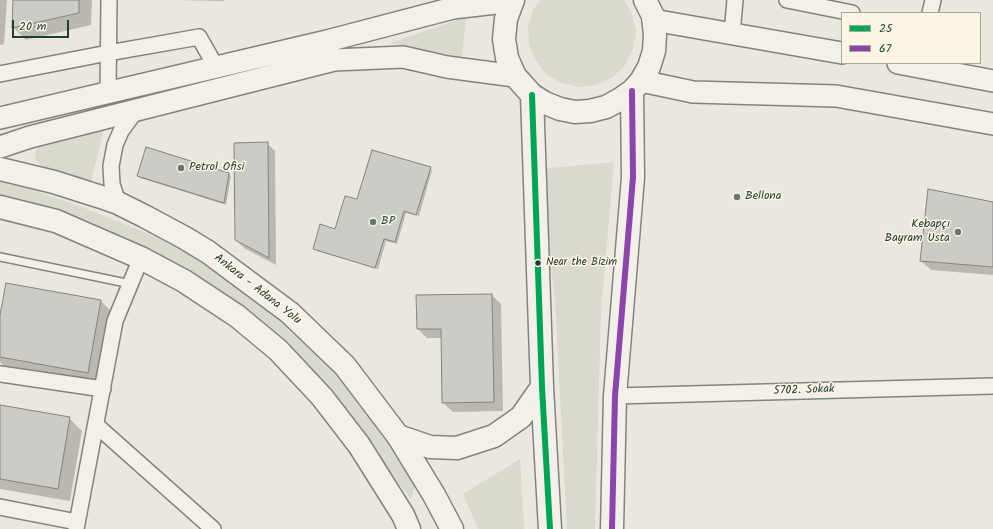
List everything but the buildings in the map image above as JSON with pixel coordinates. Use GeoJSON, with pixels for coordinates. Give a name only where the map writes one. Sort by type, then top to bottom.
{"type":"FeatureCollection","features":[{"type":"Feature","properties":{"kind":"main road"},"geometry":{"type":"LineString","coordinates":[[0,118],[328,40],[453,8],[513,0],[506,19],[504,39],[507,58],[515,76],[532,95],[545,104],[575,112],[590,111],[606,107],[619,100],[636,86],[649,67],[654,51],[655,35],[653,8],[732,34],[841,52]]}},
{"type":"Feature","properties":{"kind":"main road"},"geometry":{"type":"LineString","coordinates":[[0,147],[30,137],[137,109],[334,60],[403,57],[447,67],[515,76]]}},
{"type":"Feature","properties":{"kind":"main road"},"geometry":{"type":"LineString","coordinates":[[908,64],[993,81]]}},
{"type":"Feature","properties":{"kind":"main road"},"geometry":{"type":"LineString","coordinates":[[636,86],[693,92],[836,96],[993,124]]}},
{"type":"Feature","properties":{"kind":"main road"},"geometry":{"type":"LineString","coordinates":[[612,529],[615,396],[633,177],[636,86]]}},
{"type":"Feature","properties":{"kind":"main road"},"geometry":{"type":"LineString","coordinates":[[532,95],[542,387],[550,529]]}},
{"type":"Feature","properties":{"kind":"main road","name":"Ankara - Adana Yolu"},"geometry":{"type":"LineString","coordinates":[[0,169],[54,182],[118,203],[185,238],[240,274],[290,313],[345,366],[398,436],[434,495],[452,529]]}},
{"type":"Feature","properties":{"kind":"main road"},"geometry":{"type":"LineString","coordinates":[[0,207],[56,221],[141,258],[184,281],[230,312],[278,350],[322,397],[359,445],[403,515],[409,529]]}},
{"type":"Feature","properties":{"kind":"main road"},"geometry":{"type":"LineString","coordinates":[[398,436],[430,447],[457,448],[494,436],[522,417],[542,387]]}},
{"type":"Feature","properties":{"kind":"street"},"geometry":{"type":"LineString","coordinates":[[108,93],[109,0]]}},
{"type":"Feature","properties":{"kind":"street"},"geometry":{"type":"LineString","coordinates":[[732,34],[735,0]]}},
{"type":"Feature","properties":{"kind":"street"},"geometry":{"type":"LineString","coordinates":[[786,0],[847,12]]}},
{"type":"Feature","properties":{"kind":"street"},"geometry":{"type":"LineString","coordinates":[[930,12],[933,0]]}},
{"type":"Feature","properties":{"kind":"street"},"geometry":{"type":"LineString","coordinates":[[0,74],[198,37],[216,67]]}},
{"type":"Feature","properties":{"kind":"street"},"geometry":{"type":"LineString","coordinates":[[118,203],[112,184],[111,166],[115,145],[121,131],[137,109]]}},
{"type":"Feature","properties":{"kind":"street"},"geometry":{"type":"LineString","coordinates":[[0,507],[77,525],[116,321],[141,258]]}},
{"type":"Feature","properties":{"kind":"street"},"geometry":{"type":"LineString","coordinates":[[0,374],[103,389]]}},
{"type":"Feature","properties":{"kind":"street","name":"5702. Sokak"},"geometry":{"type":"LineString","coordinates":[[615,396],[993,386]]}},
{"type":"Feature","properties":{"kind":"street"},"geometry":{"type":"LineString","coordinates":[[96,425],[213,529]]}},
{"type":"Feature","properties":{"kind":"lane"},"geometry":{"type":"LineString","coordinates":[[0,257],[130,284]]}},
{"type":"Feature","properties":{"kind":"shaded area"},"geometry":{"type":"Polygon","coordinates":[[[540,0],[624,0],[632,14],[636,31],[633,49],[625,65],[613,77],[597,85],[579,87],[562,83],[547,75],[536,61],[529,45],[528,27],[533,10],[540,0]]]}},
{"type":"Feature","properties":{"kind":"shaded area"},"geometry":{"type":"Polygon","coordinates":[[[466,17],[462,57],[390,43],[466,17]]]}},
{"type":"Feature","properties":{"kind":"shaded area"},"geometry":{"type":"Polygon","coordinates":[[[104,128],[91,183],[42,168],[35,159],[36,150],[45,142],[104,128]]]}},
{"type":"Feature","properties":{"kind":"shaded area"},"geometry":{"type":"Polygon","coordinates":[[[614,162],[601,311],[595,529],[567,529],[555,300],[539,169],[614,162]]]}},
{"type":"Feature","properties":{"kind":"shaded area"},"geometry":{"type":"Polygon","coordinates":[[[0,182],[29,189],[82,207],[149,234],[193,256],[243,289],[337,366],[418,476],[411,499],[353,425],[240,309],[0,204],[0,182]]]}},
{"type":"Feature","properties":{"kind":"shaded area"},"geometry":{"type":"Polygon","coordinates":[[[520,459],[524,529],[478,529],[463,494],[520,459]]]}},
{"type":"Feature","properties":{"kind":"transit line","name":"67"},"geometry":{"type":"LineString","coordinates":[[612,529],[615,396],[633,177],[632,91]]}},
{"type":"Feature","properties":{"kind":"transit line","name":"25"},"geometry":{"type":"LineString","coordinates":[[532,95],[542,387],[550,529]]}},
{"type":"Feature","properties":{"kind":"place","name":"Petrol Ofisi"},"geometry":{"type":"Point","coordinates":[181,168]}},
{"type":"Feature","properties":{"kind":"place","name":"Bellona"},"geometry":{"type":"Point","coordinates":[737,197]}},
{"type":"Feature","properties":{"kind":"place","name":"BP"},"geometry":{"type":"Point","coordinates":[373,222]}},
{"type":"Feature","properties":{"kind":"place","name":"Kebapçı Bayram Usta"},"geometry":{"type":"Point","coordinates":[958,232]}},
{"type":"Feature","properties":{"kind":"place","name":"Near the Bizim"},"geometry":{"type":"Point","coordinates":[538,263]}}]}
